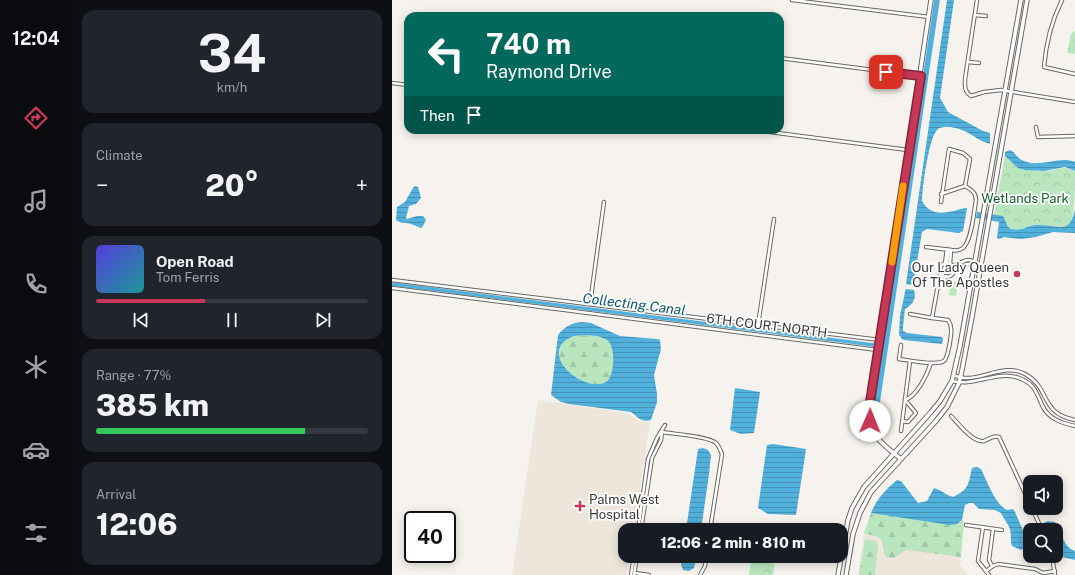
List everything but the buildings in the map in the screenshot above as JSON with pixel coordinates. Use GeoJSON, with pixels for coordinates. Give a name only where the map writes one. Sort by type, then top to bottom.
{"type":"FeatureCollection","features":[{"type":"Feature","properties":{"kind":"main road"},"geometry":{"type":"LineString","coordinates":[[901,459],[877,438],[870,423],[870,402],[921,76],[931,0]]}},
{"type":"Feature","properties":{"kind":"main road"},"geometry":{"type":"LineString","coordinates":[[838,575],[845,532],[852,508],[864,487],[931,412],[940,401],[952,381],[978,250],[1021,0]]}},
{"type":"Feature","properties":{"kind":"main road"},"geometry":{"type":"LineString","coordinates":[[846,575],[853,534],[860,513],[874,488],[936,421],[947,407],[960,377],[1027,0]]}},
{"type":"Feature","properties":{"kind":"street"},"geometry":{"type":"LineString","coordinates":[[792,0],[929,17]]}},
{"type":"Feature","properties":{"kind":"street"},"geometry":{"type":"LineString","coordinates":[[977,0],[965,87],[966,93],[971,96],[984,92],[1006,90],[1075,102]]}},
{"type":"Feature","properties":{"kind":"street"},"geometry":{"type":"LineString","coordinates":[[1062,0],[1054,16],[1048,35],[1044,67],[1075,74]]}},
{"type":"Feature","properties":{"kind":"street"},"geometry":{"type":"LineString","coordinates":[[975,15],[986,16]]}},
{"type":"Feature","properties":{"kind":"street"},"geometry":{"type":"LineString","coordinates":[[784,59],[921,76]]}},
{"type":"Feature","properties":{"kind":"street"},"geometry":{"type":"LineString","coordinates":[[968,62],[979,63]]}},
{"type":"Feature","properties":{"kind":"street"},"geometry":{"type":"LineString","coordinates":[[392,83],[404,84]]}},
{"type":"Feature","properties":{"kind":"street"},"geometry":{"type":"LineString","coordinates":[[1036,127],[1038,137],[1075,136]]}},
{"type":"Feature","properties":{"kind":"street"},"geometry":{"type":"LineString","coordinates":[[784,134],[909,150]]}},
{"type":"Feature","properties":{"kind":"street"},"geometry":{"type":"LineString","coordinates":[[941,202],[949,149],[963,153],[970,159],[965,186]]}},
{"type":"Feature","properties":{"kind":"street"},"geometry":{"type":"LineString","coordinates":[[926,247],[958,251],[966,245],[970,234],[976,195],[972,190],[965,186],[941,194]]}},
{"type":"Feature","properties":{"kind":"street"},"geometry":{"type":"LineString","coordinates":[[590,304],[604,202]]}},
{"type":"Feature","properties":{"kind":"street"},"geometry":{"type":"LineString","coordinates":[[758,325],[774,218]]}},
{"type":"Feature","properties":{"kind":"street"},"geometry":{"type":"LineString","coordinates":[[949,250],[949,264],[953,272]]}},
{"type":"Feature","properties":{"kind":"street"},"geometry":{"type":"LineString","coordinates":[[932,318],[938,285],[943,275],[940,267],[965,259],[980,264]]}},
{"type":"Feature","properties":{"kind":"street"},"geometry":{"type":"LineString","coordinates":[[943,275],[950,276],[953,272],[961,269],[967,264],[975,263]]}},
{"type":"Feature","properties":{"kind":"street"},"geometry":{"type":"LineString","coordinates":[[392,280],[880,340]]}},
{"type":"Feature","properties":{"kind":"street","name":"6TH COURT NORTH"},"geometry":{"type":"LineString","coordinates":[[392,288],[878,350]]}},
{"type":"Feature","properties":{"kind":"street"},"geometry":{"type":"LineString","coordinates":[[901,345],[899,359],[939,364],[945,360],[947,356],[952,329],[948,320],[910,314]]}},
{"type":"Feature","properties":{"kind":"street"},"geometry":{"type":"LineString","coordinates":[[901,431],[910,360]]}},
{"type":"Feature","properties":{"kind":"street"},"geometry":{"type":"LineString","coordinates":[[905,400],[910,398],[928,375],[931,363]]}},
{"type":"Feature","properties":{"kind":"street"},"geometry":{"type":"LineString","coordinates":[[953,375],[966,378],[1005,370],[1020,372],[1035,381],[1040,386],[1047,403],[1056,413],[1062,417],[1075,420]]}},
{"type":"Feature","properties":{"kind":"street"},"geometry":{"type":"LineString","coordinates":[[952,381],[966,383],[1005,376],[1018,378],[1027,382],[1035,390],[1042,405],[1052,417],[1060,422],[1075,426]]}},
{"type":"Feature","properties":{"kind":"street"},"geometry":{"type":"LineString","coordinates":[[902,421],[908,422],[916,413],[905,400]]}},
{"type":"Feature","properties":{"kind":"street"},"geometry":{"type":"LineString","coordinates":[[951,416],[975,440],[983,441],[994,436],[999,437],[1023,489]]}},
{"type":"Feature","properties":{"kind":"street"},"geometry":{"type":"LineString","coordinates":[[642,523],[652,458],[661,440],[665,425]]}},
{"type":"Feature","properties":{"kind":"street"},"geometry":{"type":"LineString","coordinates":[[639,523],[648,459],[657,438],[662,432]]}},
{"type":"Feature","properties":{"kind":"street"},"geometry":{"type":"LineString","coordinates":[[662,432],[708,439],[717,444],[720,448],[722,454],[711,523]]}},
{"type":"Feature","properties":{"kind":"street"},"geometry":{"type":"LineString","coordinates":[[966,525],[1002,530]]}},
{"type":"Feature","properties":{"kind":"street"},"geometry":{"type":"LineString","coordinates":[[983,527],[978,560],[989,575]]}},
{"type":"Feature","properties":{"kind":"street"},"geometry":{"type":"LineString","coordinates":[[992,566],[989,560],[993,529]]}},
{"type":"Feature","properties":{"kind":"street"},"geometry":{"type":"LineString","coordinates":[[631,575],[633,563]]}},
{"type":"Feature","properties":{"kind":"street"},"geometry":{"type":"LineString","coordinates":[[636,563],[635,574],[648,575]]}},
{"type":"Feature","properties":{"kind":"street"},"geometry":{"type":"LineString","coordinates":[[700,575],[705,563]]}},
{"type":"Feature","properties":{"kind":"street"},"geometry":{"type":"LineString","coordinates":[[1053,563],[1055,575]]}},
{"type":"Feature","properties":{"kind":"street"},"geometry":{"type":"LineString","coordinates":[[986,571],[992,566],[1001,564],[1035,569],[1043,574],[1055,571]]}},
{"type":"Feature","properties":{"kind":"shaded area","name":"Palms West Hospital"},"geometry":{"type":"Polygon","coordinates":[[[538,400],[627,413],[640,421],[650,422],[635,523],[618,523],[618,563],[629,563],[627,575],[512,575],[538,400]]]}},
{"type":"Feature","properties":{"kind":"shaded area"},"geometry":{"type":"Polygon","coordinates":[[[864,533],[880,537],[883,541],[885,555],[887,558],[906,549],[961,557],[960,565],[968,575],[858,575],[864,533]]]}},
{"type":"Feature","properties":{"kind":"green space"},"geometry":{"type":"Polygon","coordinates":[[[1075,30],[1075,54],[1067,53],[1071,34],[1075,30]]]}},
{"type":"Feature","properties":{"kind":"green space","name":"Wetlands Park"},"geometry":{"type":"Polygon","coordinates":[[[1005,156],[1009,160],[1028,169],[1049,171],[1067,168],[1075,171],[1074,205],[1071,223],[1063,228],[1039,225],[1014,230],[1008,227],[1003,216],[994,215],[1005,156]]]}},
{"type":"Feature","properties":{"kind":"green space"},"geometry":{"type":"Polygon","coordinates":[[[951,281],[958,282],[956,296],[949,295],[951,281]]]}},
{"type":"Feature","properties":{"kind":"green space"},"geometry":{"type":"Polygon","coordinates":[[[574,336],[595,336],[603,338],[610,343],[613,355],[613,368],[609,379],[606,382],[596,384],[586,382],[575,377],[566,369],[560,360],[559,351],[563,343],[574,336]]]}},
{"type":"Feature","properties":{"kind":"green space"},"geometry":{"type":"Polygon","coordinates":[[[871,513],[957,524],[962,520],[964,522],[961,557],[906,550],[894,558],[887,558],[885,556],[881,539],[864,533],[871,513]]]}},
{"type":"Feature","properties":{"kind":"green space"},"geometry":{"type":"Polygon","coordinates":[[[865,539],[876,541],[878,545],[875,575],[859,575],[865,539]]]}},
{"type":"Feature","properties":{"kind":"green space"},"geometry":{"type":"Polygon","coordinates":[[[751,563],[775,564],[773,575],[749,575],[751,563]]]}},
{"type":"Feature","properties":{"kind":"green space"},"geometry":{"type":"Polygon","coordinates":[[[754,563],[761,564],[760,575],[753,575],[754,563]]]}},
{"type":"Feature","properties":{"kind":"water"},"geometry":{"type":"Polygon","coordinates":[[[947,0],[954,0],[940,98],[948,112],[983,131],[990,133],[990,144],[956,128],[942,127],[935,133],[929,151],[922,201],[926,207],[941,213],[967,208],[963,231],[959,233],[927,229],[922,232],[914,280],[911,285],[906,284],[947,0]]]}},
{"type":"Feature","properties":{"kind":"water"},"geometry":{"type":"Polygon","coordinates":[[[1010,150],[1022,160],[1031,163],[1070,160],[1075,162],[1075,171],[1065,167],[1044,171],[1018,168],[1005,156],[1005,152],[1010,150]]]}},
{"type":"Feature","properties":{"kind":"water"},"geometry":{"type":"Polygon","coordinates":[[[415,186],[418,187],[421,198],[416,204],[409,206],[406,218],[423,216],[426,220],[421,228],[396,220],[397,207],[405,202],[415,186]]]}},
{"type":"Feature","properties":{"kind":"water"},"geometry":{"type":"Polygon","coordinates":[[[1075,209],[1075,233],[1053,232],[1036,237],[1021,239],[1004,237],[999,239],[997,238],[999,222],[976,218],[977,212],[1003,216],[1008,227],[1015,230],[1036,225],[1061,227],[1070,223],[1075,209]]]}},
{"type":"Feature","properties":{"kind":"water"},"geometry":{"type":"Polygon","coordinates":[[[906,289],[914,290],[915,296],[912,304],[905,309],[903,331],[907,333],[942,337],[942,344],[904,340],[899,335],[900,316],[906,289]]]}},
{"type":"Feature","properties":{"kind":"water"},"geometry":{"type":"Polygon","coordinates":[[[574,323],[591,323],[620,336],[660,340],[661,349],[654,375],[657,402],[651,420],[642,420],[631,412],[561,402],[551,395],[558,335],[568,326],[574,323]],[[591,335],[574,336],[563,343],[559,351],[560,360],[566,369],[575,377],[586,382],[596,384],[606,382],[609,379],[613,368],[613,355],[610,343],[607,340],[591,335]]]}},
{"type":"Feature","properties":{"kind":"water"},"geometry":{"type":"Polygon","coordinates":[[[735,388],[760,392],[754,433],[741,434],[730,430],[735,388]]]}},
{"type":"Feature","properties":{"kind":"water"},"geometry":{"type":"Polygon","coordinates":[[[773,444],[806,449],[796,515],[768,514],[758,508],[767,445],[773,444]]]}},
{"type":"Feature","properties":{"kind":"water"},"geometry":{"type":"Polygon","coordinates":[[[703,448],[708,450],[711,455],[702,523],[687,523],[698,449],[703,448]]]}},
{"type":"Feature","properties":{"kind":"water"},"geometry":{"type":"Polygon","coordinates":[[[977,467],[981,469],[999,503],[1007,510],[1013,509],[1015,512],[1023,530],[1023,549],[1021,550],[1012,546],[1010,529],[1001,513],[995,510],[979,509],[973,503],[965,505],[962,520],[957,524],[950,525],[871,513],[882,495],[897,480],[901,481],[918,503],[927,501],[934,488],[953,497],[959,494],[965,489],[969,482],[972,468],[977,467]]]}},
{"type":"Feature","properties":{"kind":"water"},"geometry":{"type":"Polygon","coordinates":[[[1048,521],[1056,523],[1044,523],[1048,521]]]}},
{"type":"Feature","properties":{"kind":"water"},"geometry":{"type":"Polygon","coordinates":[[[1063,537],[1068,546],[1075,551],[1075,560],[1063,557],[1063,537]]]}},
{"type":"Feature","properties":{"kind":"water"},"geometry":{"type":"Polygon","coordinates":[[[681,563],[695,563],[694,568],[689,571],[683,570],[681,563]]]}},
{"type":"Feature","properties":{"kind":"waterway"},"geometry":{"type":"LineString","coordinates":[[876,410],[937,0]]}},
{"type":"Feature","properties":{"kind":"waterway","name":"Collecting Canal"},"geometry":{"type":"LineString","coordinates":[[392,284],[874,345]]}},
{"type":"Feature","properties":{"kind":"slow traffic"},"geometry":{"type":"LineString","coordinates":[[892,262],[903,186]]}},
{"type":"Feature","properties":{"kind":"place","name":"Our Lady Queen Of The Apostles"},"geometry":{"type":"Point","coordinates":[1017,274]}},
{"type":"Feature","properties":{"kind":"place","name":"Palms West Hospital"},"geometry":{"type":"Point","coordinates":[580,506]}},
{"type":"Feature","properties":{"kind":"route"},"geometry":{"type":"LineString","coordinates":[[870,421],[870,402],[921,76],[886,72]]}}]}
